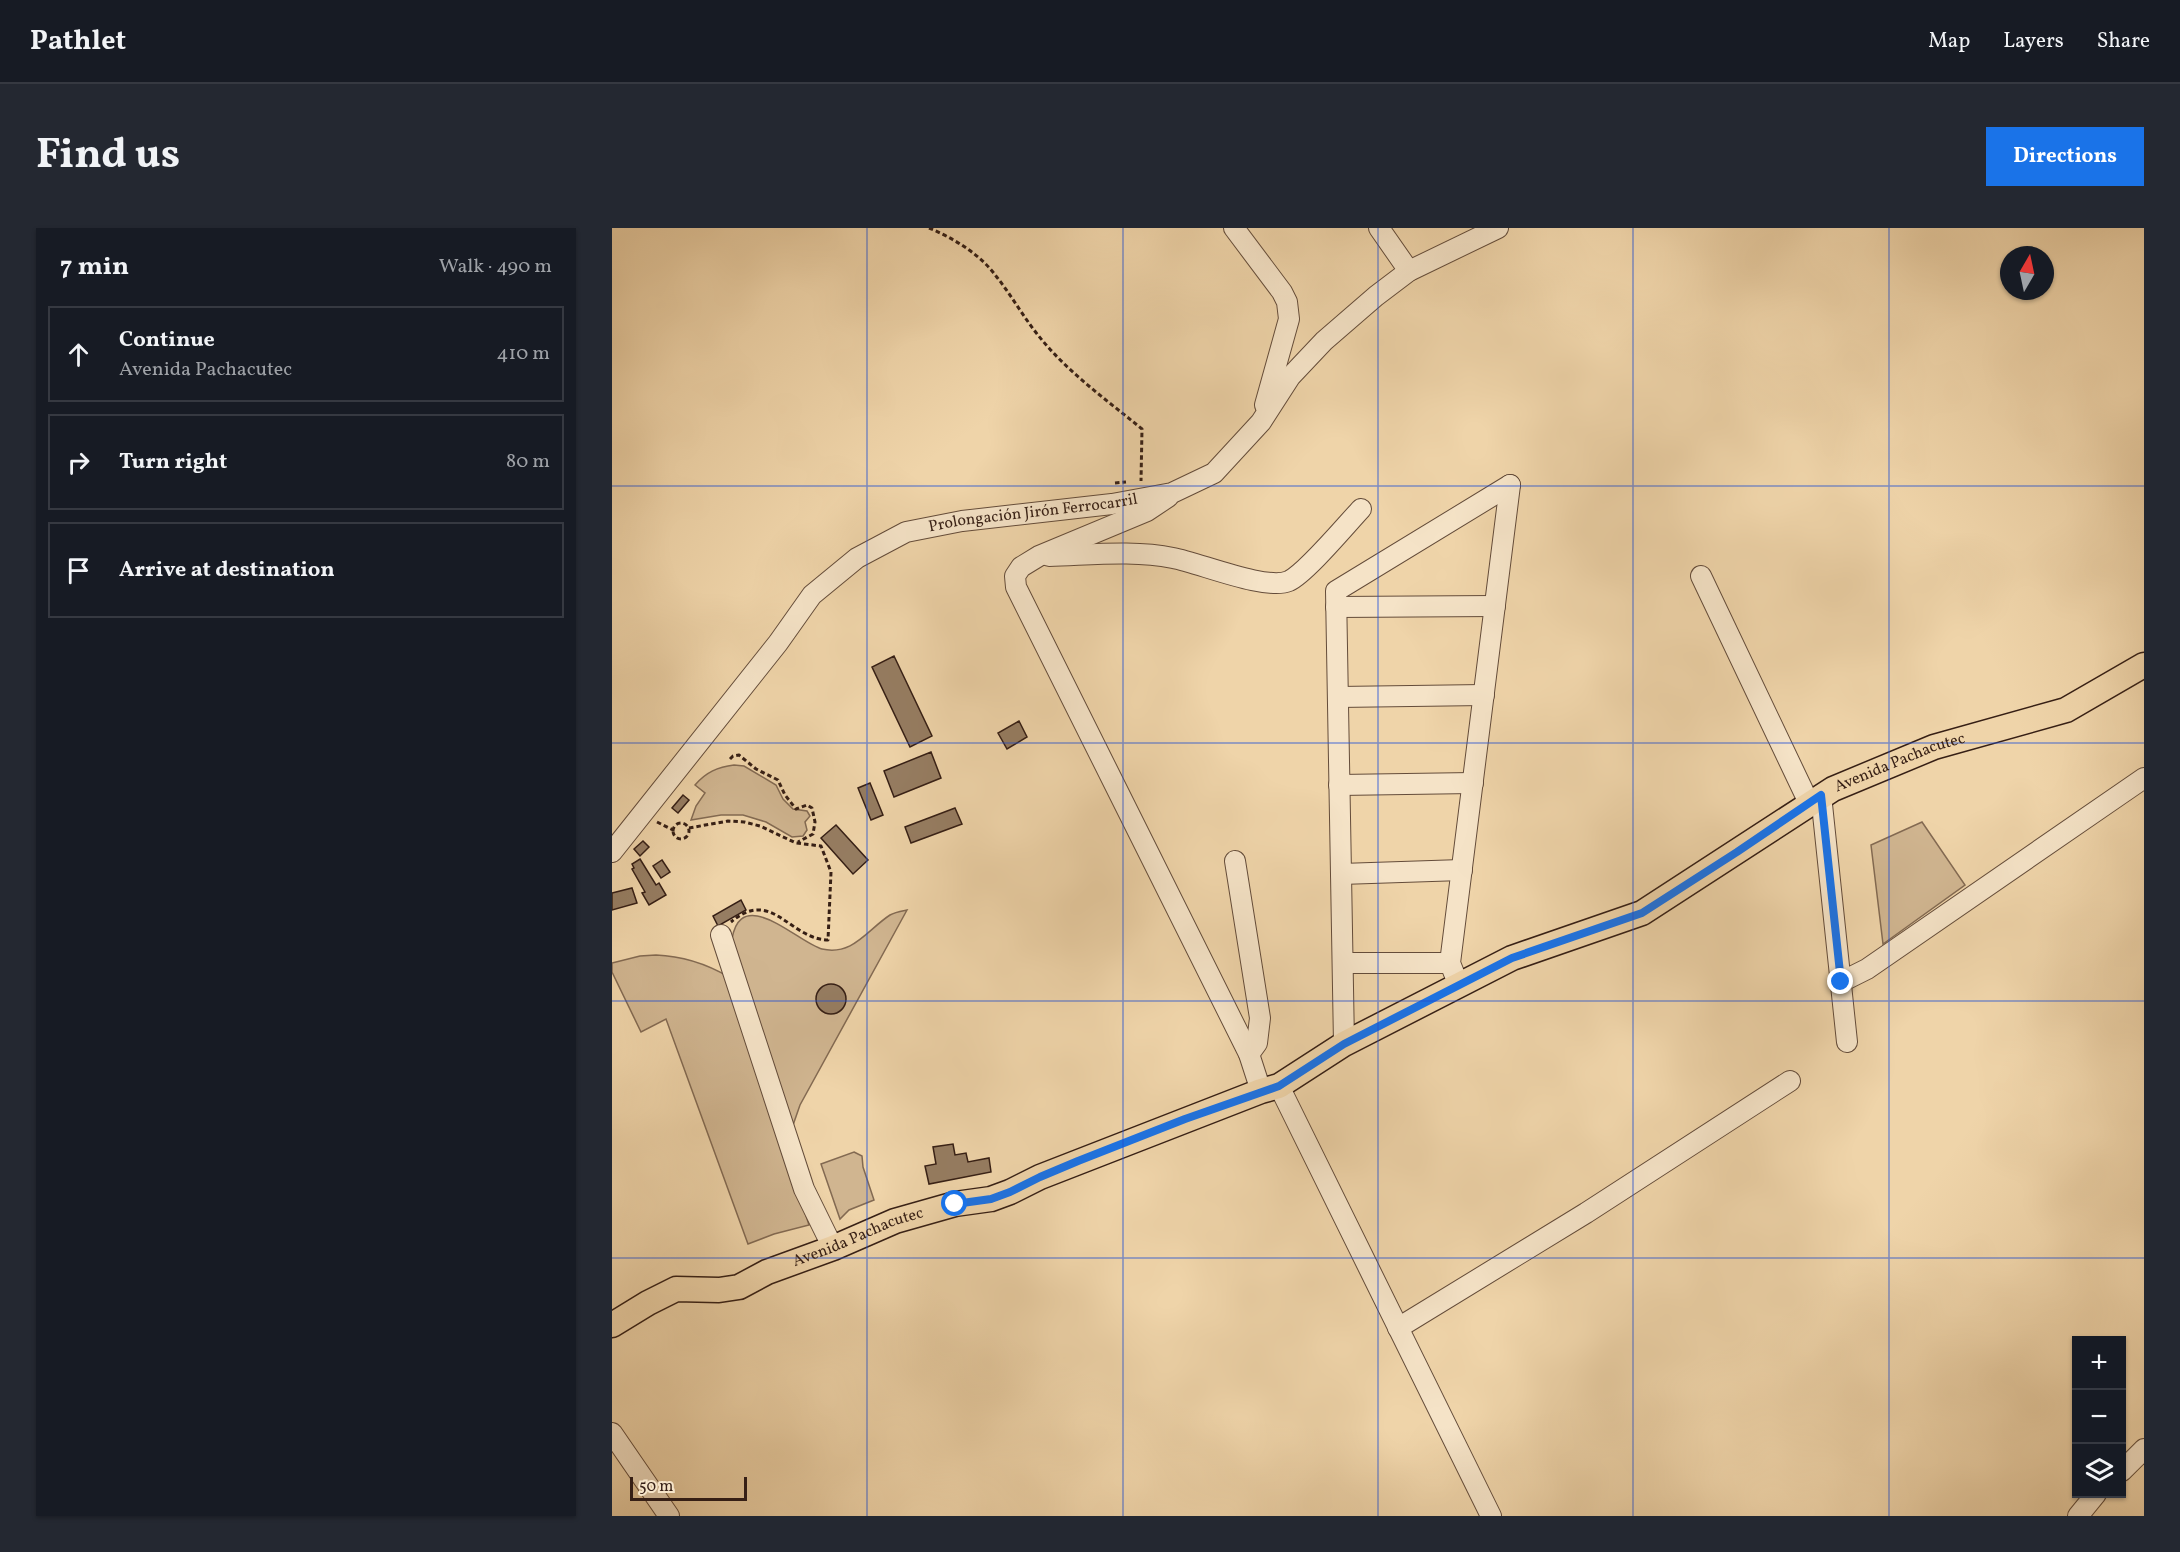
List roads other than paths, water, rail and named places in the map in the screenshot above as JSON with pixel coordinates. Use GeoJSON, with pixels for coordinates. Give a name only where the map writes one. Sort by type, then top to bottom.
{"type":"FeatureCollection","features":[{"type":"Feature","properties":{"kind":"main road","name":"Avenida Pachacutec"},"geometry":{"type":"LineString","coordinates":[[612,1325],[676,1289],[719,1290],[739,1287],[767,1272],[833,1248],[895,1221],[955,1204],[991,1199],[1040,1177],[1270,1088],[1344,1044],[1512,958],[1642,913],[1815,799],[1934,747],[2066,710],[2144,664]]}},
{"type":"Feature","properties":{"kind":"street"},"geometry":{"type":"LineString","coordinates":[[1234,228],[1282,292],[1287,303],[1289,319],[1261,423]]}},
{"type":"Feature","properties":{"kind":"street"},"geometry":{"type":"LineString","coordinates":[[1379,228],[1409,271]]}},
{"type":"Feature","properties":{"kind":"street","name":"Prolongación Jirón Ferrocarril"},"geometry":{"type":"LineString","coordinates":[[612,852],[778,643],[812,595],[857,558],[906,532],[962,521],[1112,504],[1172,493],[1214,473],[1261,423],[1290,377],[1324,341],[1376,296],[1409,271],[1498,228]]}},
{"type":"Feature","properties":{"kind":"street"},"geometry":{"type":"LineString","coordinates":[[1344,1044],[1336,591],[1510,485],[1450,963],[1459,986]]}},
{"type":"Feature","properties":{"kind":"street"},"geometry":{"type":"LineString","coordinates":[[1172,493],[1148,512],[1039,556],[1021,567],[1015,576],[1016,587],[1249,1054],[1270,1088],[1398,1328],[1491,1516]]}},
{"type":"Feature","properties":{"kind":"street"},"geometry":{"type":"LineString","coordinates":[[1039,556],[1173,557],[1269,584],[1289,581],[1360,509]]}},
{"type":"Feature","properties":{"kind":"street"},"geometry":{"type":"LineString","coordinates":[[1701,576],[1815,799],[1841,982],[1847,1042]]}},
{"type":"Feature","properties":{"kind":"street"},"geometry":{"type":"LineString","coordinates":[[1336,607],[1495,606]]}},
{"type":"Feature","properties":{"kind":"street"},"geometry":{"type":"LineString","coordinates":[[1338,698],[1484,695]]}},
{"type":"Feature","properties":{"kind":"street"},"geometry":{"type":"LineString","coordinates":[[1841,982],[1867,969],[2144,778]]}},
{"type":"Feature","properties":{"kind":"street"},"geometry":{"type":"LineString","coordinates":[[1340,785],[1473,783]]}},
{"type":"Feature","properties":{"kind":"street"},"geometry":{"type":"LineString","coordinates":[[1235,861],[1260,1018],[1257,1043],[1249,1054]]}},
{"type":"Feature","properties":{"kind":"street"},"geometry":{"type":"LineString","coordinates":[[1341,874],[1462,870]]}},
{"type":"Feature","properties":{"kind":"street"},"geometry":{"type":"LineString","coordinates":[[721,935],[804,1189],[833,1248]]}},
{"type":"Feature","properties":{"kind":"street"},"geometry":{"type":"LineString","coordinates":[[1343,963],[1450,963]]}},
{"type":"Feature","properties":{"kind":"street"},"geometry":{"type":"LineString","coordinates":[[1398,1328],[1586,1213],[1790,1081]]}},
{"type":"Feature","properties":{"kind":"street"},"geometry":{"type":"LineString","coordinates":[[612,1432],[669,1516]]}},
{"type":"Feature","properties":{"kind":"street"},"geometry":{"type":"LineString","coordinates":[[2126,1466],[2144,1449]]}},
{"type":"Feature","properties":{"kind":"street"},"geometry":{"type":"LineString","coordinates":[[2078,1516],[2093,1498]]}}]}
